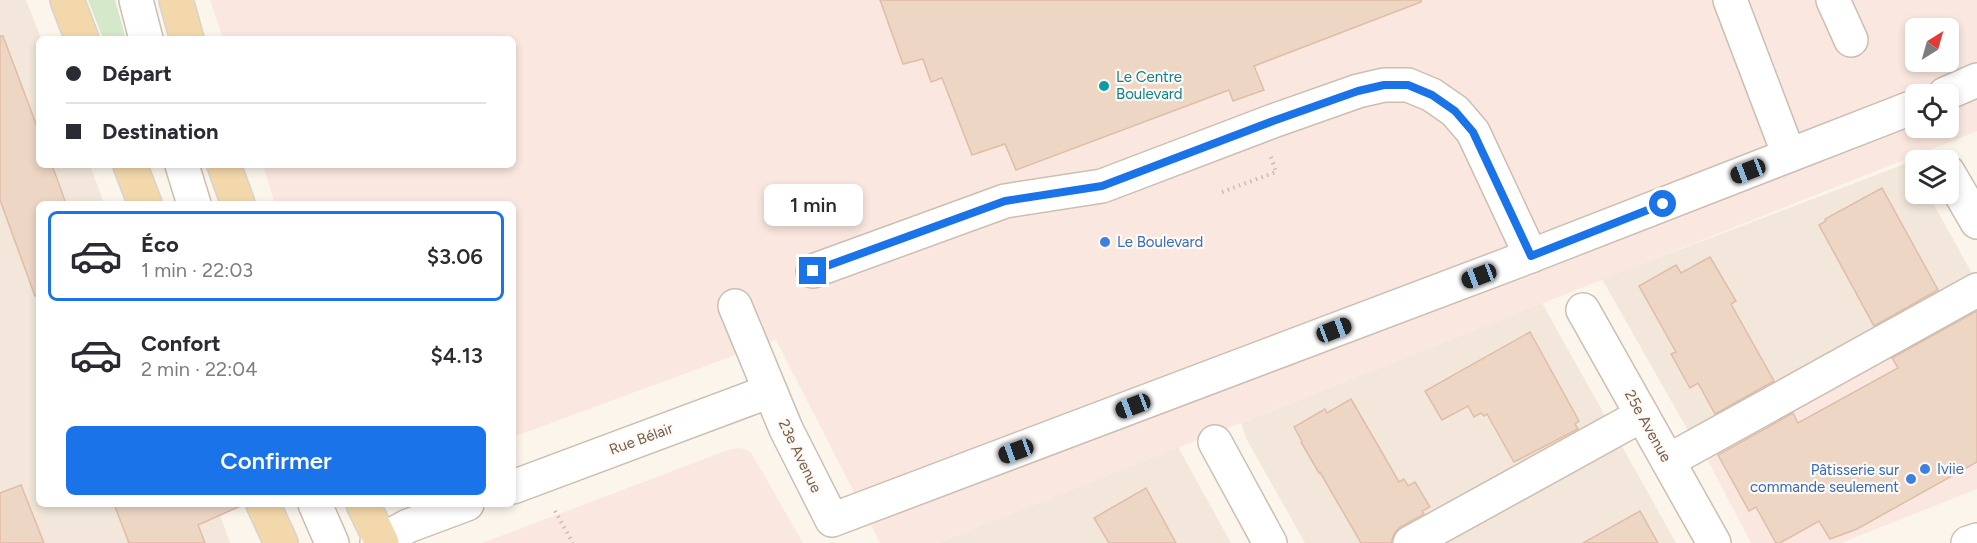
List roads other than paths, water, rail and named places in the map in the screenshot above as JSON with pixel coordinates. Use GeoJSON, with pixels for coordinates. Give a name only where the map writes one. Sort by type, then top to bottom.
{"type":"FeatureCollection","features":[{"type":"Feature","properties":{"kind":"main road"},"geometry":{"type":"LineString","coordinates":[[67,0],[81,36]]}},
{"type":"Feature","properties":{"kind":"main road"},"geometry":{"type":"LineString","coordinates":[[176,0],[186,36]]}},
{"type":"Feature","properties":{"kind":"main road"},"geometry":{"type":"LineString","coordinates":[[131,168],[144,201]]}},
{"type":"Feature","properties":{"kind":"main road"},"geometry":{"type":"LineString","coordinates":[[225,168],[236,201]]}},
{"type":"Feature","properties":{"kind":"main road"},"geometry":{"type":"LineString","coordinates":[[264,507],[281,543]]}},
{"type":"Feature","properties":{"kind":"main road"},"geometry":{"type":"LineString","coordinates":[[364,507],[380,542]]}},
{"type":"Feature","properties":{"kind":"street"},"geometry":{"type":"LineString","coordinates":[[136,0],[145,36]]}},
{"type":"Feature","properties":{"kind":"street"},"geometry":{"type":"LineString","coordinates":[[1730,0],[1789,155]]}},
{"type":"Feature","properties":{"kind":"street"},"geometry":{"type":"LineString","coordinates":[[1833,0],[1851,40]]}},
{"type":"Feature","properties":{"kind":"street"},"geometry":{"type":"LineString","coordinates":[[1959,88],[1977,80]]}},
{"type":"Feature","properties":{"kind":"street"},"geometry":{"type":"LineString","coordinates":[[813,271],[1005,201],[1102,186],[1273,121],[1358,91],[1384,85],[1408,85],[1432,95],[1455,111],[1473,132],[1531,256],[1905,110]]}},
{"type":"Feature","properties":{"kind":"street"},"geometry":{"type":"LineString","coordinates":[[183,168],[193,201]]}},
{"type":"Feature","properties":{"kind":"street"},"geometry":{"type":"LineString","coordinates":[[1959,190],[1977,222]]}},
{"type":"Feature","properties":{"kind":"street","name":"23e Avenue"},"geometry":{"type":"LineString","coordinates":[[735,306],[786,429],[832,520],[1531,256]]}},
{"type":"Feature","properties":{"kind":"street"},"geometry":{"type":"LineString","coordinates":[[1668,461],[1977,290]]}},
{"type":"Feature","properties":{"kind":"street","name":"25e Avenue"},"geometry":{"type":"LineString","coordinates":[[1583,309],[1714,543]]}},
{"type":"Feature","properties":{"kind":"street","name":"Rue Bélair"},"geometry":{"type":"LineString","coordinates":[[516,486],[770,391]]}},
{"type":"Feature","properties":{"kind":"street"},"geometry":{"type":"LineString","coordinates":[[1410,543],[1642,415]]}},
{"type":"Feature","properties":{"kind":"street"},"geometry":{"type":"LineString","coordinates":[[1215,442],[1270,543]]}},
{"type":"Feature","properties":{"kind":"street"},"geometry":{"type":"LineString","coordinates":[[316,507],[332,543]]}},
{"type":"Feature","properties":{"kind":"street"},"geometry":{"type":"LineString","coordinates":[[380,542],[408,526],[459,507]]}},
{"type":"Feature","properties":{"kind":"street"},"geometry":{"type":"LineString","coordinates":[[1968,543],[1977,540]]}},
{"type":"Feature","properties":{"kind":"place","name":"Le Centre Boulevard"},"geometry":{"type":"Point","coordinates":[1104,86]}},
{"type":"Feature","properties":{"kind":"place","name":"Le Boulevard"},"geometry":{"type":"Point","coordinates":[1105,242]}},
{"type":"Feature","properties":{"kind":"place","name":"Iviie"},"geometry":{"type":"Point","coordinates":[1925,469]}},
{"type":"Feature","properties":{"kind":"place","name":"Pâtisserie sur commande seulement"},"geometry":{"type":"Point","coordinates":[1911,479]}}]}
